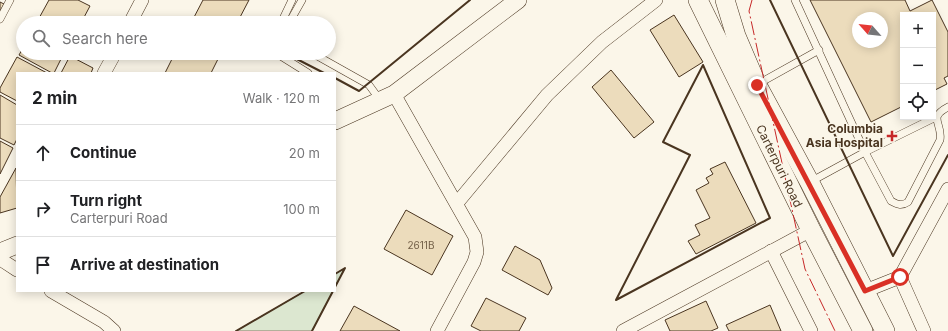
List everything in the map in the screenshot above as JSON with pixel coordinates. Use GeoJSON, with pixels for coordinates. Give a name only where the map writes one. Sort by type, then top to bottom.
{"type":"FeatureCollection","features":[{"type":"Feature","properties":{"kind":"main road","name":"Carterpuri Road"},"geometry":{"type":"LineString","coordinates":[[698,0],[862,331]]}},
{"type":"Feature","properties":{"kind":"main road","name":"Carterpuri Road"},"geometry":{"type":"LineString","coordinates":[[725,0],[736,36],[757,85],[810,183],[885,331]]}},
{"type":"Feature","properties":{"kind":"street"},"geometry":{"type":"LineString","coordinates":[[134,16],[142,0]]}},
{"type":"Feature","properties":{"kind":"street"},"geometry":{"type":"LineString","coordinates":[[338,118],[387,98],[518,0]]}},
{"type":"Feature","properties":{"kind":"street"},"geometry":{"type":"LineString","coordinates":[[457,203],[547,95],[602,42],[656,0]]}},
{"type":"Feature","properties":{"kind":"street"},"geometry":{"type":"LineString","coordinates":[[105,72],[111,60]]}},
{"type":"Feature","properties":{"kind":"street"},"geometry":{"type":"LineString","coordinates":[[387,98],[457,203],[475,238],[477,252],[474,262],[438,331]]}},
{"type":"Feature","properties":{"kind":"street"},"geometry":{"type":"LineString","coordinates":[[865,291],[900,277],[948,189]]}},
{"type":"Feature","properties":{"kind":"street"},"geometry":{"type":"LineString","coordinates":[[624,330],[811,230]]}},
{"type":"Feature","properties":{"kind":"street"},"geometry":{"type":"LineString","coordinates":[[0,252],[16,245]]}},
{"type":"Feature","properties":{"kind":"street"},"geometry":{"type":"LineString","coordinates":[[771,251],[811,331]]}},
{"type":"Feature","properties":{"kind":"street"},"geometry":{"type":"LineString","coordinates":[[0,259],[16,269]]}},
{"type":"Feature","properties":{"kind":"street"},"geometry":{"type":"LineString","coordinates":[[900,277],[924,331]]}},
{"type":"Feature","properties":{"kind":"street"},"geometry":{"type":"LineString","coordinates":[[56,293],[104,322],[114,331]]}},
{"type":"Feature","properties":{"kind":"lane"},"geometry":{"type":"LineString","coordinates":[[0,19],[10,0]]}},
{"type":"Feature","properties":{"kind":"lane"},"geometry":{"type":"LineString","coordinates":[[284,16],[292,0]]}},
{"type":"Feature","properties":{"kind":"lane"},"geometry":{"type":"LineString","coordinates":[[293,16],[302,0]]}},
{"type":"Feature","properties":{"kind":"lane"},"geometry":{"type":"LineString","coordinates":[[795,0],[865,152],[891,201],[899,205],[905,205],[908,202],[940,140],[940,130],[936,117],[940,111],[948,107]]}},
{"type":"Feature","properties":{"kind":"lane"},"geometry":{"type":"LineString","coordinates":[[757,85],[819,50]]}},
{"type":"Feature","properties":{"kind":"lane"},"geometry":{"type":"LineString","coordinates":[[287,60],[306,72]]}},
{"type":"Feature","properties":{"kind":"lane"},"geometry":{"type":"LineString","coordinates":[[325,60],[370,85],[387,98]]}},
{"type":"Feature","properties":{"kind":"lane"},"geometry":{"type":"LineString","coordinates":[[810,183],[865,152],[930,120]]}},
{"type":"Feature","properties":{"kind":"green space"},"geometry":{"type":"Polygon","coordinates":[[[345,268],[336,285],[336,273],[345,268]]]}},
{"type":"Feature","properties":{"kind":"green space"},"geometry":{"type":"Polygon","coordinates":[[[303,292],[332,292],[312,331],[236,331],[303,292]]]}},
{"type":"Feature","properties":{"kind":"building"},"geometry":{"type":"Polygon","coordinates":[[[49,0],[78,0],[90,6],[85,16],[40,16],[49,0]]]}},
{"type":"Feature","properties":{"kind":"building"},"geometry":{"type":"Polygon","coordinates":[[[203,0],[249,0],[241,16],[195,16],[203,0]]]}},
{"type":"Feature","properties":{"kind":"building"},"geometry":{"type":"Polygon","coordinates":[[[810,0],[905,0],[910,11],[932,0],[948,32],[948,76],[944,78],[947,84],[936,90],[936,12],[900,12],[900,108],[871,122],[810,0]]]}},
{"type":"Feature","properties":{"kind":"building"},"geometry":{"type":"Polygon","coordinates":[[[0,2],[4,4],[0,12],[0,2]]]}},
{"type":"Feature","properties":{"kind":"building"},"geometry":{"type":"Polygon","coordinates":[[[674,15],[703,62],[679,77],[650,30],[674,15]]]}},
{"type":"Feature","properties":{"kind":"building"},"geometry":{"type":"Polygon","coordinates":[[[16,59],[23,60],[45,72],[16,72],[16,100],[0,92],[0,88],[16,59]]]}},
{"type":"Feature","properties":{"kind":"building"},"geometry":{"type":"Polygon","coordinates":[[[28,60],[60,60],[54,72],[50,72],[28,60]]]}},
{"type":"Feature","properties":{"kind":"building"},"geometry":{"type":"Polygon","coordinates":[[[68,60],[78,60],[93,68],[91,72],[62,72],[68,60]]]}},
{"type":"Feature","properties":{"kind":"building"},"geometry":{"type":"Polygon","coordinates":[[[172,60],[218,60],[212,72],[166,72],[172,60]]]}},
{"type":"Feature","properties":{"kind":"building"},"geometry":{"type":"Polygon","coordinates":[[[611,70],[654,122],[634,138],[592,87],[611,70]]]}},
{"type":"Feature","properties":{"kind":"building"},"geometry":{"type":"Polygon","coordinates":[[[0,95],[16,104],[16,141],[14,145],[0,138],[0,95]]]}},
{"type":"Feature","properties":{"kind":"building"},"geometry":{"type":"Polygon","coordinates":[[[0,141],[13,148],[0,174],[0,141]]]}},
{"type":"Feature","properties":{"kind":"building"},"geometry":{"type":"Polygon","coordinates":[[[725,162],[756,223],[696,254],[688,241],[700,235],[695,225],[710,218],[696,190],[709,183],[706,178],[713,174],[710,169],[725,162]]]}},
{"type":"Feature","properties":{"kind":"building"},"geometry":{"type":"Polygon","coordinates":[[[16,168],[16,208],[0,213],[0,197],[16,168]]]}},
{"type":"Feature","properties":{"kind":"building"},"geometry":{"type":"Polygon","coordinates":[[[406,210],[453,236],[432,275],[384,249],[406,210]]]}},
{"type":"Feature","properties":{"kind":"building"},"geometry":{"type":"Polygon","coordinates":[[[515,246],[540,260],[552,288],[548,295],[502,270],[515,246]]]}},
{"type":"Feature","properties":{"kind":"building"},"geometry":{"type":"Polygon","coordinates":[[[486,298],[526,318],[519,331],[481,331],[471,326],[486,298]]]}},
{"type":"Feature","properties":{"kind":"building"},"geometry":{"type":"Polygon","coordinates":[[[706,301],[718,328],[711,331],[670,331],[665,320],[706,301]]]}},
{"type":"Feature","properties":{"kind":"building"},"geometry":{"type":"Polygon","coordinates":[[[770,305],[781,331],[729,331],[726,325],[770,305]]]}},
{"type":"Feature","properties":{"kind":"building"},"geometry":{"type":"Polygon","coordinates":[[[354,306],[400,331],[340,331],[354,306]]]}},
{"type":"Feature","properties":{"kind":"wall"},"geometry":{"type":"LineString","coordinates":[[336,79],[359,91],[470,0]]}},
{"type":"Feature","properties":{"kind":"wall"},"geometry":{"type":"LineString","coordinates":[[770,0],[893,256],[948,155]]}},
{"type":"Feature","properties":{"kind":"wall"},"geometry":{"type":"LineString","coordinates":[[299,60],[322,72]]}},
{"type":"Feature","properties":{"kind":"wall"},"geometry":{"type":"LineString","coordinates":[[703,65],[770,218],[616,300],[690,155],[663,142],[703,65]]}},
{"type":"Feature","properties":{"kind":"wall"},"geometry":{"type":"LineString","coordinates":[[336,273],[345,268],[336,285]]}},
{"type":"Feature","properties":{"kind":"wall"},"geometry":{"type":"LineString","coordinates":[[236,331],[303,292]]}},
{"type":"Feature","properties":{"kind":"wall"},"geometry":{"type":"LineString","coordinates":[[312,331],[332,292]]}},
{"type":"Feature","properties":{"kind":"power"},"geometry":{"type":"LineString","coordinates":[[752,0],[749,11],[805,269],[835,331]]}},
{"type":"Feature","properties":{"kind":"place","name":"Columbia Asia Hospital"},"geometry":{"type":"Point","coordinates":[892,136]}},
{"type":"Feature","properties":{"kind":"route"},"geometry":{"type":"LineString","coordinates":[[757,85],[810,183],[865,291],[900,277]]}}]}
